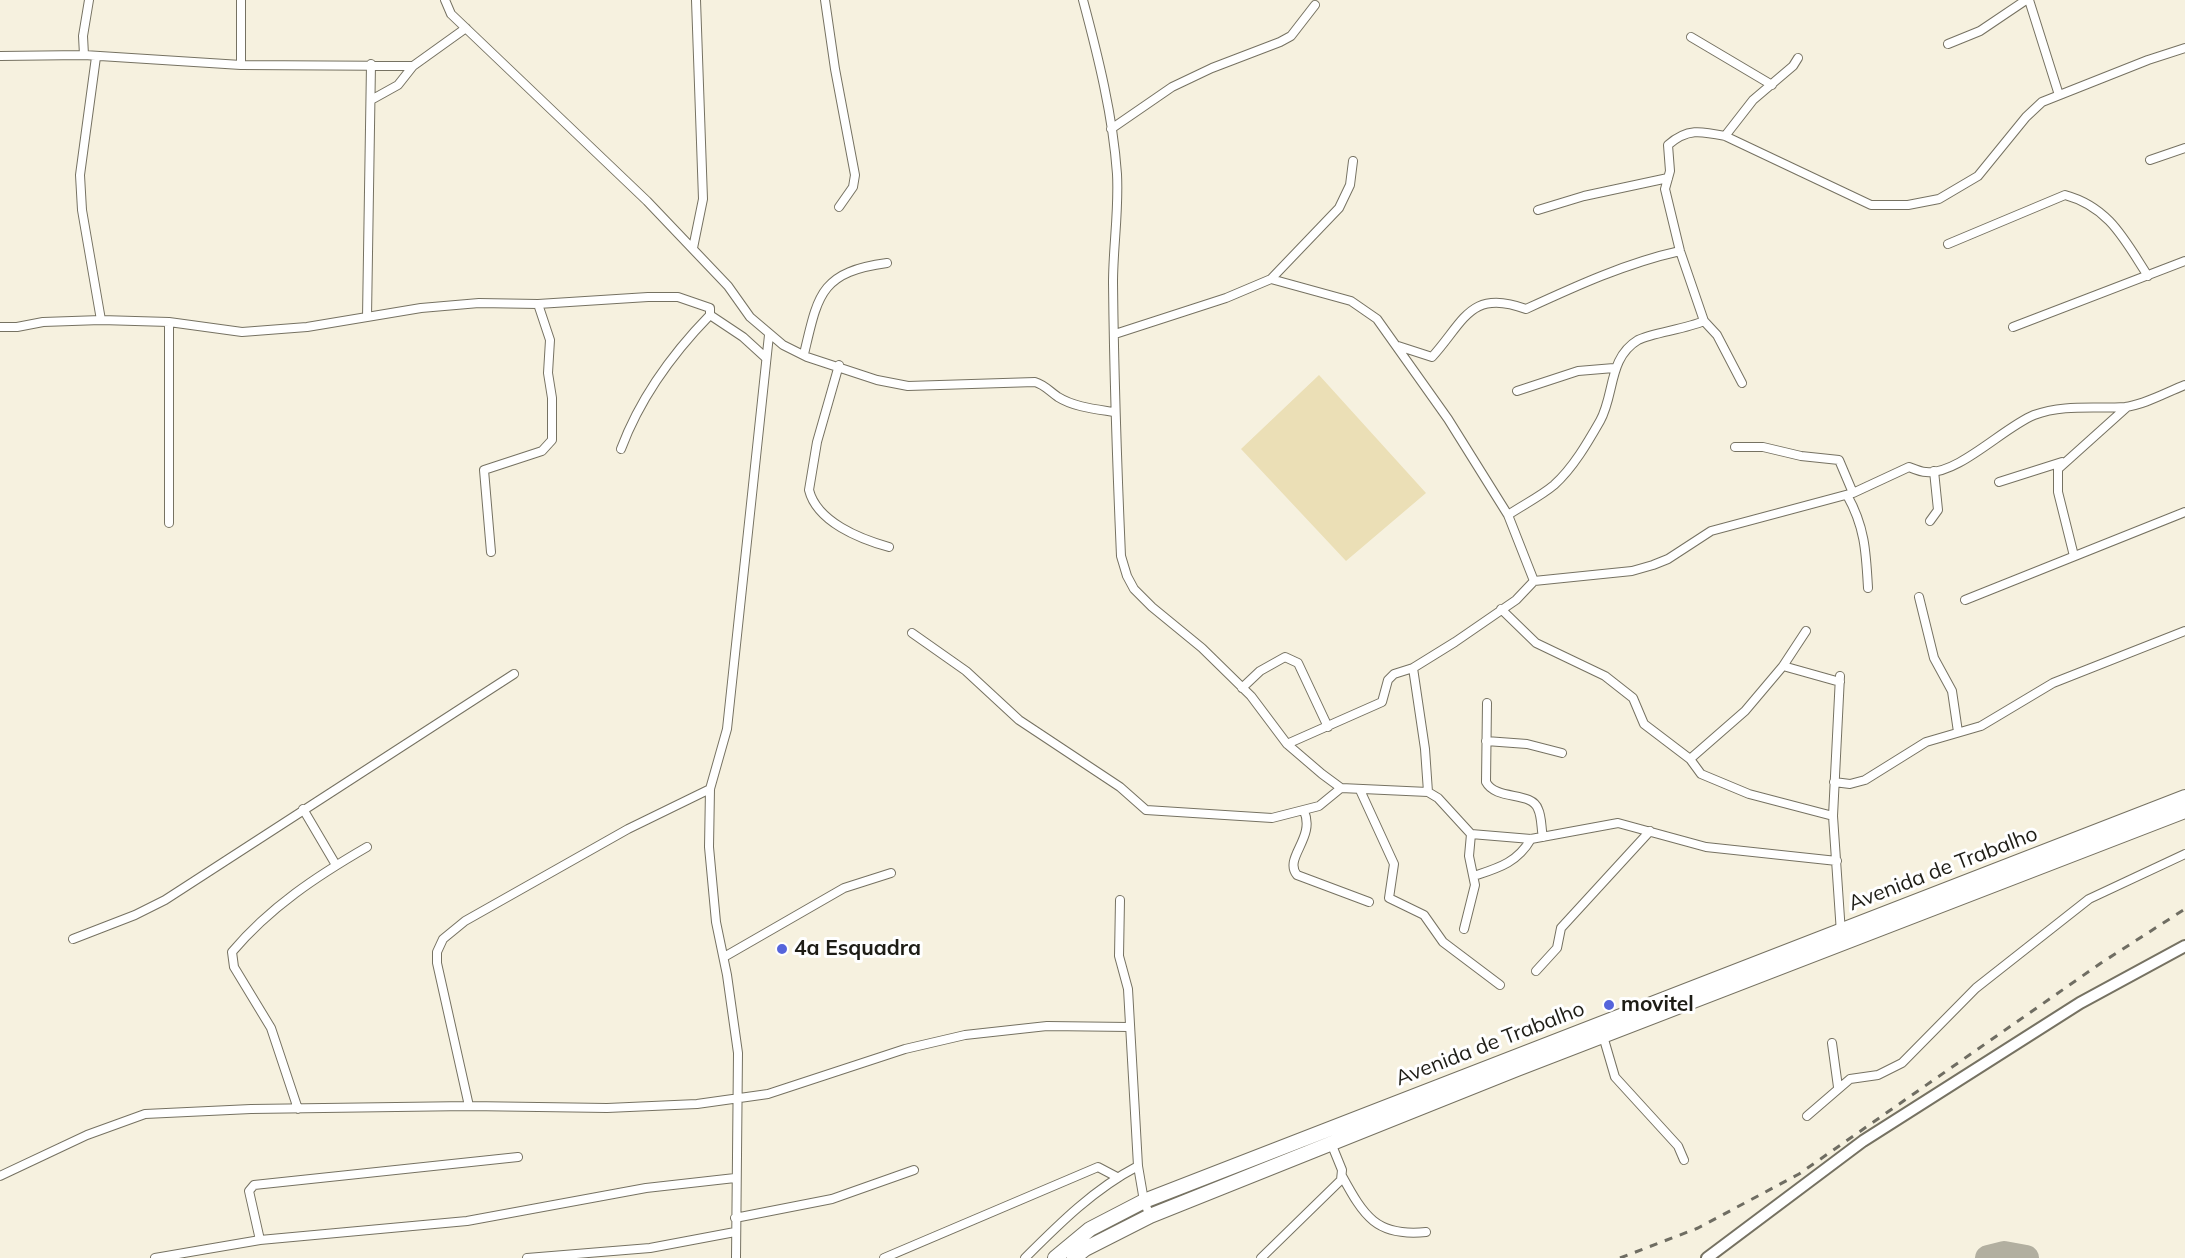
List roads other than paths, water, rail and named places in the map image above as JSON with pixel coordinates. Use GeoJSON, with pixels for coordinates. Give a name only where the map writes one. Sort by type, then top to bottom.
{"type":"FeatureCollection","features":[{"type":"Feature","properties":{"kind":"highway","name":"Avenida de Trabalho"},"geometry":{"type":"LineString","coordinates":[[1055,1258],[1090,1229],[1144,1201],[1249,1160],[1399,1109],[1925,906],[2060,853],[2185,797]]}},
{"type":"Feature","properties":{"kind":"highway","name":"Avenida de Trabalho"},"geometry":{"type":"LineString","coordinates":[[2060,853],[2185,811]]}},
{"type":"Feature","properties":{"kind":"highway","name":"Avenida de Trabalho"},"geometry":{"type":"LineString","coordinates":[[1515,1064],[1603,1036],[1657,1008]]}},
{"type":"Feature","properties":{"kind":"highway","name":"Avenida de Trabalho"},"geometry":{"type":"LineString","coordinates":[[1074,1258],[1093,1244],[1150,1216],[1331,1143],[1399,1109]]}},
{"type":"Feature","properties":{"kind":"highway"},"geometry":{"type":"LineString","coordinates":[[1249,1160],[1254,1174]]}},
{"type":"Feature","properties":{"kind":"street"},"geometry":{"type":"LineString","coordinates":[[84,55],[83,36],[88,0]]}},
{"type":"Feature","properties":{"kind":"street"},"geometry":{"type":"LineString","coordinates":[[241,0],[241,65]]}},
{"type":"Feature","properties":{"kind":"street"},"geometry":{"type":"LineString","coordinates":[[445,0],[451,14],[541,98],[693,248],[728,286],[750,317],[783,345],[877,380],[908,386],[1035,382],[1045,385],[1058,397],[1072,404],[1114,412]]}},
{"type":"Feature","properties":{"kind":"street"},"geometry":{"type":"LineString","coordinates":[[693,248],[703,199],[696,0]]}},
{"type":"Feature","properties":{"kind":"street"},"geometry":{"type":"LineString","coordinates":[[825,0],[835,69],[855,175],[853,187],[839,207]]}},
{"type":"Feature","properties":{"kind":"street"},"geometry":{"type":"LineString","coordinates":[[1083,0],[1111,129],[1117,173],[1118,205],[1113,280],[1114,412],[1121,556],[1134,589],[1202,648],[1242,688],[1287,744],[1341,788],[1428,792],[1438,798],[1471,834],[1531,839],[1618,824],[1706,848],[1838,861]]}},
{"type":"Feature","properties":{"kind":"street"},"geometry":{"type":"LineString","coordinates":[[1948,44],[1980,31],[2027,0],[2059,94]]}},
{"type":"Feature","properties":{"kind":"street"},"geometry":{"type":"LineString","coordinates":[[1111,129],[1172,87],[1291,36],[1316,4]]}},
{"type":"Feature","properties":{"kind":"street"},"geometry":{"type":"LineString","coordinates":[[371,100],[398,85],[413,66],[466,28]]}},
{"type":"Feature","properties":{"kind":"street"},"geometry":{"type":"LineString","coordinates":[[1691,37],[1772,85]]}},
{"type":"Feature","properties":{"kind":"street"},"geometry":{"type":"LineString","coordinates":[[1742,383],[1717,335],[1704,321],[1680,251],[1665,189],[1670,171],[1668,145],[1680,135],[1701,131],[1725,136],[1871,205],[1908,205],[1939,199],[1965,186],[1989,165],[2034,108],[2059,94],[2185,48]]}},
{"type":"Feature","properties":{"kind":"street"},"geometry":{"type":"LineString","coordinates":[[0,56],[84,55],[241,65],[413,66]]}},
{"type":"Feature","properties":{"kind":"street"},"geometry":{"type":"LineString","coordinates":[[96,57],[80,175],[82,210],[101,320]]}},
{"type":"Feature","properties":{"kind":"street"},"geometry":{"type":"LineString","coordinates":[[1725,136],[1753,100],[1793,66],[1798,58]]}},
{"type":"Feature","properties":{"kind":"street"},"geometry":{"type":"LineString","coordinates":[[367,317],[371,64]]}},
{"type":"Feature","properties":{"kind":"street"},"geometry":{"type":"LineString","coordinates":[[2150,160],[2185,148]]}},
{"type":"Feature","properties":{"kind":"street"},"geometry":{"type":"LineString","coordinates":[[1115,334],[1226,298],[1271,279],[1340,208],[1350,185],[1353,161]]}},
{"type":"Feature","properties":{"kind":"street"},"geometry":{"type":"LineString","coordinates":[[1538,210],[1584,196],[1668,178]]}},
{"type":"Feature","properties":{"kind":"street"},"geometry":{"type":"LineString","coordinates":[[1948,244],[2065,195],[2082,200],[2106,215],[2148,276]]}},
{"type":"Feature","properties":{"kind":"street"},"geometry":{"type":"LineString","coordinates":[[1398,346],[1432,357],[1464,314],[1483,302],[1508,302],[1526,309],[1565,289],[1636,262],[1680,251]]}},
{"type":"Feature","properties":{"kind":"street"},"geometry":{"type":"LineString","coordinates":[[2013,327],[2185,261]]}},
{"type":"Feature","properties":{"kind":"street"},"geometry":{"type":"LineString","coordinates":[[804,354],[821,291],[841,275],[865,266],[887,263]]}},
{"type":"Feature","properties":{"kind":"street"},"geometry":{"type":"LineString","coordinates":[[1271,279],[1352,301],[1377,319],[1398,346],[1508,515],[1534,581]]}},
{"type":"Feature","properties":{"kind":"street"},"geometry":{"type":"LineString","coordinates":[[0,327],[17,327],[43,322],[101,320],[169,322],[242,332],[307,327],[479,303],[538,304],[678,297],[710,308],[710,315],[672,358],[633,418],[621,449]]}},
{"type":"Feature","properties":{"kind":"street"},"geometry":{"type":"LineString","coordinates":[[491,552],[484,470],[542,450],[552,440],[552,398],[548,372],[550,340],[538,304]]}},
{"type":"Feature","properties":{"kind":"street"},"geometry":{"type":"LineString","coordinates":[[710,315],[766,358]]}},
{"type":"Feature","properties":{"kind":"street"},"geometry":{"type":"LineString","coordinates":[[1508,515],[1554,485],[1572,464],[1601,420],[1610,399],[1614,368],[1638,340],[1686,329],[1704,321]]}},
{"type":"Feature","properties":{"kind":"street"},"geometry":{"type":"LineString","coordinates":[[169,322],[169,523]]}},
{"type":"Feature","properties":{"kind":"street"},"geometry":{"type":"LineString","coordinates":[[736,1258],[735,1178],[739,1099],[737,1041],[716,922],[709,847],[710,789],[727,729],[747,563],[769,335]]}},
{"type":"Feature","properties":{"kind":"street"},"geometry":{"type":"LineString","coordinates":[[839,365],[817,442],[810,483],[811,497],[826,515],[843,527],[861,538],[889,547]]}},
{"type":"Feature","properties":{"kind":"street"},"geometry":{"type":"LineString","coordinates":[[1517,391],[1578,371],[1614,368]]}},
{"type":"Feature","properties":{"kind":"street"},"geometry":{"type":"LineString","coordinates":[[1287,744],[1382,702],[1388,680],[1394,674],[1413,668],[1455,642],[1516,600],[1534,581],[1632,571],[1668,559],[1711,531],[1850,494],[1909,467],[1927,473],[1934,471],[1977,452],[2013,426],[2035,415],[2092,406],[2127,407],[2185,385]]}},
{"type":"Feature","properties":{"kind":"street"},"geometry":{"type":"LineString","coordinates":[[2074,556],[2058,492],[2058,469],[2064,461],[2092,440],[2127,407]]}},
{"type":"Feature","properties":{"kind":"street"},"geometry":{"type":"LineString","coordinates":[[1735,447],[1762,447],[1801,456],[1839,460],[1866,540],[1868,588]]}},
{"type":"Feature","properties":{"kind":"street"},"geometry":{"type":"LineString","coordinates":[[2000,482],[2064,461]]}},
{"type":"Feature","properties":{"kind":"street"},"geometry":{"type":"LineString","coordinates":[[1930,521],[1938,510],[1934,471]]}},
{"type":"Feature","properties":{"kind":"street"},"geometry":{"type":"LineString","coordinates":[[1965,600],[2185,512]]}},
{"type":"Feature","properties":{"kind":"street"},"geometry":{"type":"LineString","coordinates":[[1919,597],[1934,658],[1952,691],[1958,732]]}},
{"type":"Feature","properties":{"kind":"street"},"geometry":{"type":"LineString","coordinates":[[1501,609],[1536,643],[1605,676],[1633,698],[1644,724],[1690,759],[1701,774],[1749,794],[1833,816]]}},
{"type":"Feature","properties":{"kind":"street"},"geometry":{"type":"LineString","coordinates":[[1690,759],[1745,711],[1783,666],[1806,631]]}},
{"type":"Feature","properties":{"kind":"street"},"geometry":{"type":"LineString","coordinates":[[1834,782],[1850,784],[1865,780],[1926,742],[1981,726],[2053,683],[2185,631]]}},
{"type":"Feature","properties":{"kind":"street"},"geometry":{"type":"LineString","coordinates":[[912,633],[966,671],[1019,720],[1131,795],[1146,810],[1272,818],[1319,806],[1341,788]]}},
{"type":"Feature","properties":{"kind":"street"},"geometry":{"type":"LineString","coordinates":[[1242,688],[1260,671],[1284,657],[1292,658],[1298,663],[1328,727]]}},
{"type":"Feature","properties":{"kind":"street"},"geometry":{"type":"LineString","coordinates":[[1783,666],[1840,679],[1833,816],[1838,861],[1841,938]]}},
{"type":"Feature","properties":{"kind":"street"},"geometry":{"type":"LineString","coordinates":[[1413,668],[1417,709],[1425,749],[1428,792]]}},
{"type":"Feature","properties":{"kind":"street"},"geometry":{"type":"LineString","coordinates":[[73,939],[135,915],[165,900],[514,674]]}},
{"type":"Feature","properties":{"kind":"street"},"geometry":{"type":"LineString","coordinates":[[1487,703],[1486,782],[1489,788],[1534,803],[1538,808],[1543,837]]}},
{"type":"Feature","properties":{"kind":"street"},"geometry":{"type":"LineString","coordinates":[[1486,741],[1527,744],[1562,753]]}},
{"type":"Feature","properties":{"kind":"street"},"geometry":{"type":"LineString","coordinates":[[468,1106],[437,963],[437,952],[443,939],[465,921],[573,859],[710,789]]}},
{"type":"Feature","properties":{"kind":"street"},"geometry":{"type":"LineString","coordinates":[[1360,790],[1394,864],[1389,898],[1424,915],[1443,942],[1500,985]]}},
{"type":"Feature","properties":{"kind":"street"},"geometry":{"type":"LineString","coordinates":[[303,809],[336,865]]}},
{"type":"Feature","properties":{"kind":"street"},"geometry":{"type":"LineString","coordinates":[[1304,811],[1308,820],[1307,833],[1293,862],[1293,870],[1297,875],[1369,902]]}},
{"type":"Feature","properties":{"kind":"street"},"geometry":{"type":"LineString","coordinates":[[1536,971],[1557,948],[1561,928],[1650,831]]}},
{"type":"Feature","properties":{"kind":"street"},"geometry":{"type":"LineString","coordinates":[[1464,929],[1474,895],[1469,856],[1471,834]]}},
{"type":"Feature","properties":{"kind":"street"},"geometry":{"type":"LineString","coordinates":[[1473,876],[1505,866],[1514,860],[1531,839]]}},
{"type":"Feature","properties":{"kind":"street"},"geometry":{"type":"LineString","coordinates":[[298,1109],[271,1028],[234,967],[231,957],[239,944],[303,885],[367,847]]}},
{"type":"Feature","properties":{"kind":"street"},"geometry":{"type":"LineString","coordinates":[[1807,1116],[1850,1079],[1878,1075],[1902,1063],[1976,988],[2089,899],[2185,854]]}},
{"type":"Feature","properties":{"kind":"street"},"geometry":{"type":"LineString","coordinates":[[723,957],[844,888],[891,873]]}},
{"type":"Feature","properties":{"kind":"street"},"geometry":{"type":"LineString","coordinates":[[1120,900],[1119,956],[1128,989],[1138,1166],[1144,1201],[1150,1216]]}},
{"type":"Feature","properties":{"kind":"street"},"geometry":{"type":"LineString","coordinates":[[1707,1258],[1863,1141],[2080,1002],[2185,946]]}},
{"type":"Feature","properties":{"kind":"street"},"geometry":{"type":"LineString","coordinates":[[0,1176],[87,1134],[145,1114],[206,1109],[607,1107],[697,1104],[768,1094],[905,1049],[965,1035],[1047,1026],[1129,1027]]}},
{"type":"Feature","properties":{"kind":"street"},"geometry":{"type":"LineString","coordinates":[[1603,1036],[1615,1077],[1678,1146],[1684,1160]]}},
{"type":"Feature","properties":{"kind":"street"},"geometry":{"type":"LineString","coordinates":[[1832,1043],[1838,1087]]}},
{"type":"Feature","properties":{"kind":"street"},"geometry":{"type":"LineString","coordinates":[[1331,1143],[1342,1176],[1359,1205],[1378,1226],[1400,1234],[1426,1232]]}},
{"type":"Feature","properties":{"kind":"street"},"geometry":{"type":"LineString","coordinates":[[260,1240],[249,1191],[254,1185],[518,1157]]}},
{"type":"Feature","properties":{"kind":"street"},"geometry":{"type":"LineString","coordinates":[[1025,1258],[1080,1205],[1117,1177],[1138,1166]]}},
{"type":"Feature","properties":{"kind":"street"},"geometry":{"type":"LineString","coordinates":[[884,1258],[1098,1167],[1117,1177]]}},
{"type":"Feature","properties":{"kind":"street"},"geometry":{"type":"LineString","coordinates":[[735,1218],[832,1199],[914,1170]]}},
{"type":"Feature","properties":{"kind":"street"},"geometry":{"type":"LineString","coordinates":[[1261,1258],[1342,1176]]}},
{"type":"Feature","properties":{"kind":"street"},"geometry":{"type":"LineString","coordinates":[[155,1258],[260,1240],[467,1221],[646,1188],[735,1178]]}},
{"type":"Feature","properties":{"kind":"street"},"geometry":{"type":"LineString","coordinates":[[527,1258],[650,1248],[735,1232]]}},
{"type":"Feature","properties":{"kind":"street"},"geometry":{"type":"LineString","coordinates":[[650,1248],[652,1258]]}},
{"type":"Feature","properties":{"kind":"railway"},"geometry":{"type":"LineString","coordinates":[[1620,1258],[1698,1228],[1799,1174],[2101,963],[2185,909]]}},
{"type":"Feature","properties":{"kind":"place","name":"4a Esquadra"},"geometry":{"type":"Point","coordinates":[782,949]}},
{"type":"Feature","properties":{"kind":"place","name":"movitel"},"geometry":{"type":"Point","coordinates":[1609,1005]}}]}
